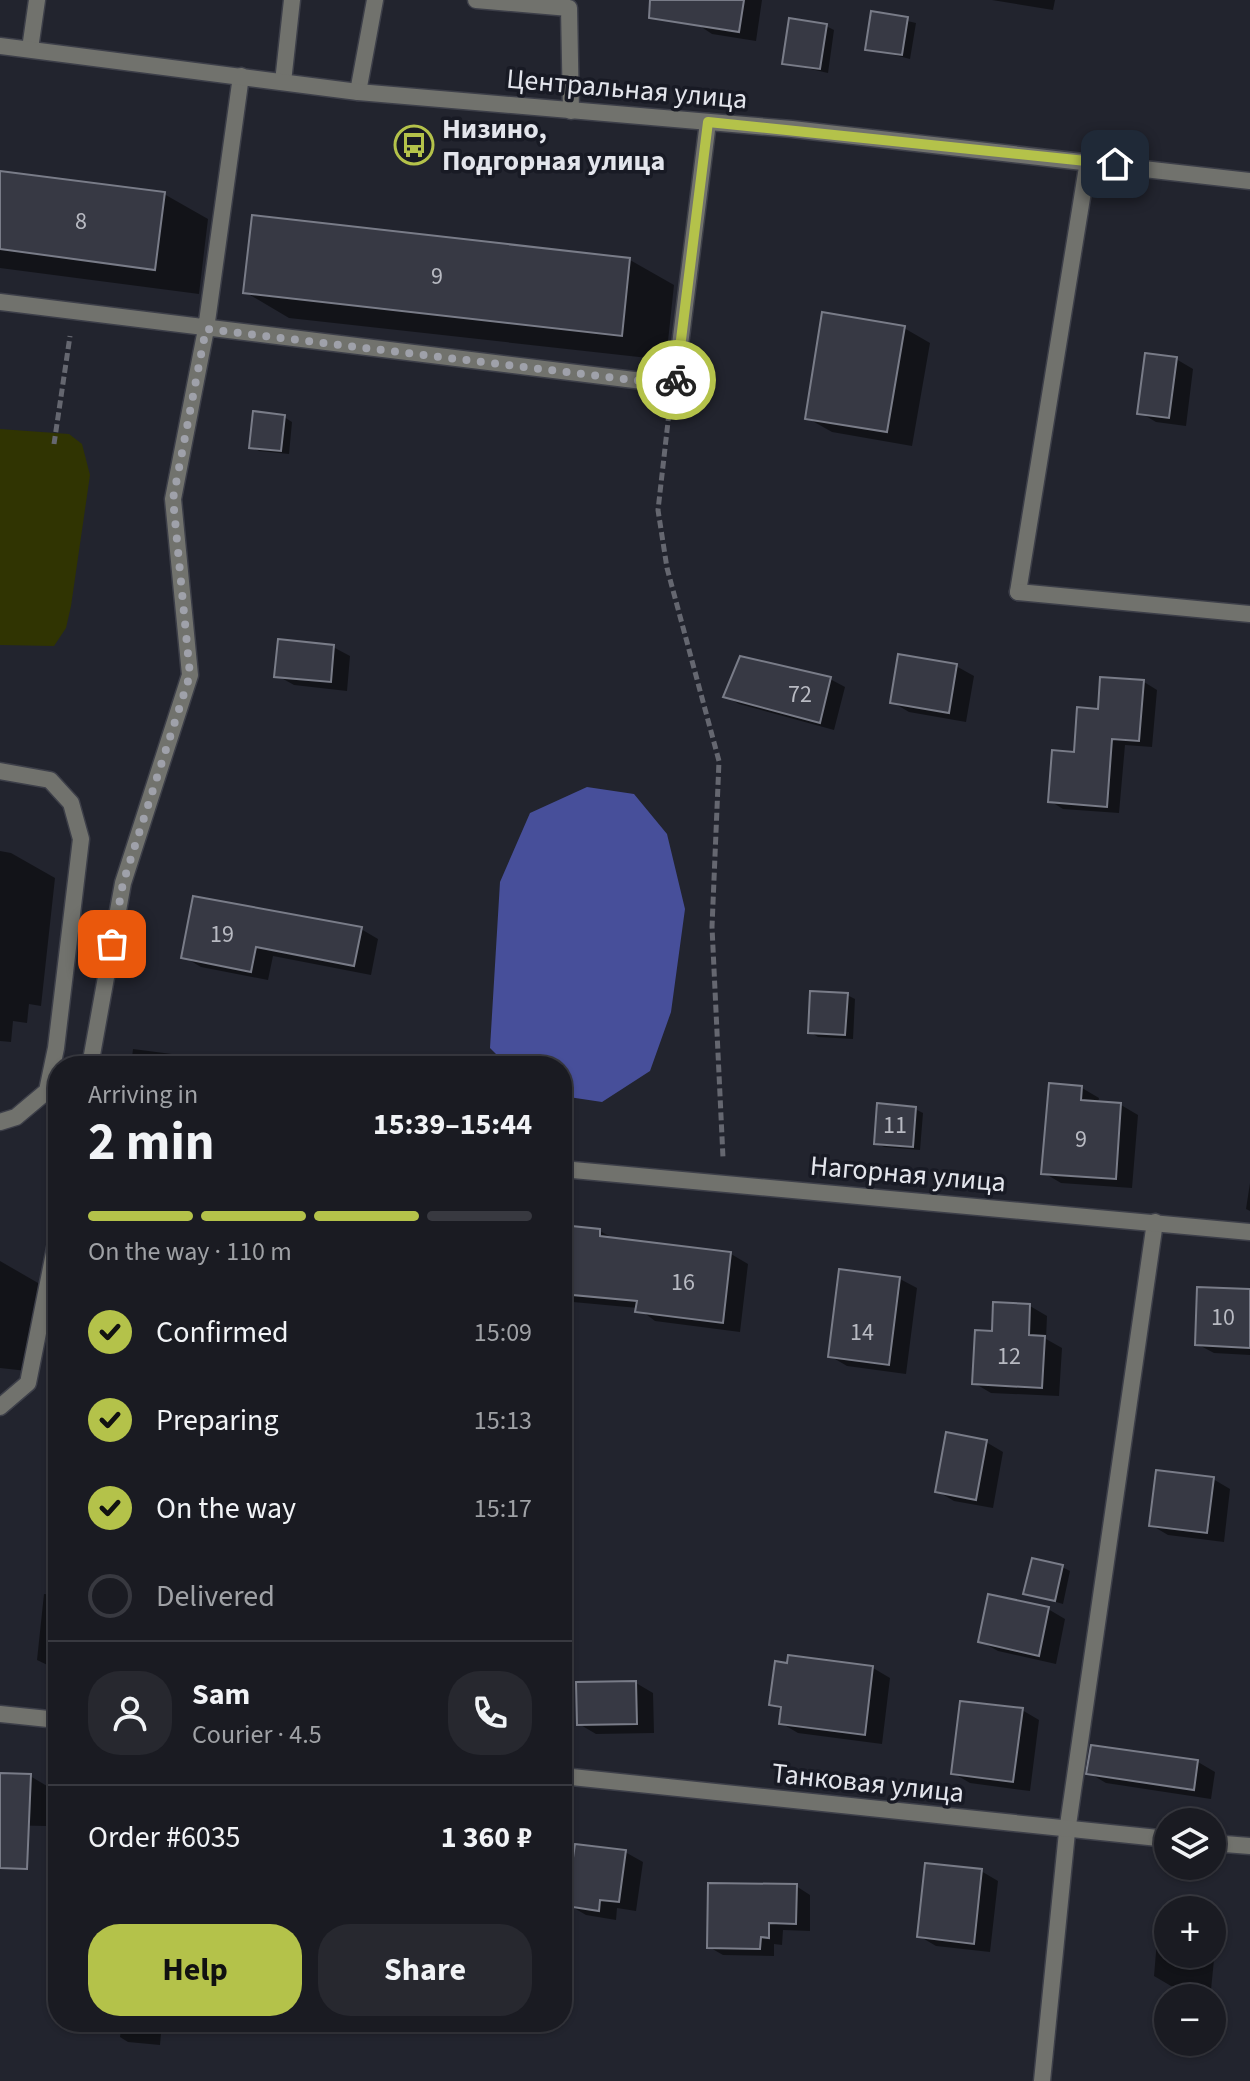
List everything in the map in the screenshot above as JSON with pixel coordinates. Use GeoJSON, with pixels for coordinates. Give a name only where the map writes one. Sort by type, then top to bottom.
{"type":"FeatureCollection","features":[{"type":"Feature","properties":{"kind":"street"},"geometry":{"type":"LineString","coordinates":[[30,49],[37,0]]}},
{"type":"Feature","properties":{"kind":"street"},"geometry":{"type":"LineString","coordinates":[[283,82],[292,0]]}},
{"type":"Feature","properties":{"kind":"street"},"geometry":{"type":"LineString","coordinates":[[358,92],[375,0]]}},
{"type":"Feature","properties":{"kind":"street"},"geometry":{"type":"LineString","coordinates":[[476,0],[569,8],[571,111]]}},
{"type":"Feature","properties":{"kind":"street","name":"Центральная улица"},"geometry":{"type":"LineString","coordinates":[[0,46],[358,92],[708,122],[1250,181]]}},
{"type":"Feature","properties":{"kind":"street"},"geometry":{"type":"LineString","coordinates":[[92,1056],[123,883],[190,675],[173,499],[206,329],[241,76]]}},
{"type":"Feature","properties":{"kind":"street"},"geometry":{"type":"LineString","coordinates":[[0,302],[675,385],[708,122]]}},
{"type":"Feature","properties":{"kind":"street"},"geometry":{"type":"LineString","coordinates":[[1088,161],[1018,592],[1250,614]]}},
{"type":"Feature","properties":{"kind":"street"},"geometry":{"type":"LineString","coordinates":[[0,771],[50,780],[71,803],[81,839],[54,1056]]}},
{"type":"Feature","properties":{"kind":"street"},"geometry":{"type":"LineString","coordinates":[[0,1122],[16,1117],[47,1091],[48,1086]]}},
{"type":"Feature","properties":{"kind":"street","name":"Нагорная улица"},"geometry":{"type":"LineString","coordinates":[[572,1170],[1250,1232]]}},
{"type":"Feature","properties":{"kind":"street"},"geometry":{"type":"LineString","coordinates":[[1042,2081],[1067,1832],[1155,1222]]}},
{"type":"Feature","properties":{"kind":"street"},"geometry":{"type":"LineString","coordinates":[[0,1407],[28,1383],[48,1283]]}},
{"type":"Feature","properties":{"kind":"street"},"geometry":{"type":"LineString","coordinates":[[0,1714],[48,1719]]}},
{"type":"Feature","properties":{"kind":"street","name":"Танковая улица"},"geometry":{"type":"LineString","coordinates":[[572,1777],[1067,1832],[1154,1838]]}},
{"type":"Feature","properties":{"kind":"street"},"geometry":{"type":"LineString","coordinates":[[1226,1844],[1250,1846]]}},
{"type":"Feature","properties":{"kind":"path"},"geometry":{"type":"LineString","coordinates":[[54,444],[74,311]]}},
{"type":"Feature","properties":{"kind":"path"},"geometry":{"type":"LineString","coordinates":[[675,385],[664,439],[658,510],[670,582],[719,761],[712,927],[724,1183]]}},
{"type":"Feature","properties":{"kind":"green space"},"geometry":{"type":"Polygon","coordinates":[[[0,429],[69,434],[82,444],[90,475],[71,606],[66,628],[54,646],[0,645],[0,429]]]}},
{"type":"Feature","properties":{"kind":"water"},"geometry":{"type":"Polygon","coordinates":[[[587,787],[634,794],[667,834],[685,909],[671,1012],[650,1071],[602,1102],[572,1098],[572,1056],[498,1056],[490,1048],[500,882],[530,813],[587,787]]]}},
{"type":"Feature","properties":{"kind":"building"},"geometry":{"type":"Polygon","coordinates":[[[650,0],[744,0],[739,32],[649,18],[650,0]]]}},
{"type":"Feature","properties":{"kind":"building"},"geometry":{"type":"Polygon","coordinates":[[[871,11],[908,17],[902,55],[865,50],[871,11]]]}},
{"type":"Feature","properties":{"kind":"building"},"geometry":{"type":"Polygon","coordinates":[[[789,18],[827,24],[820,69],[782,64],[789,18]]]}},
{"type":"Feature","properties":{"kind":"building"},"geometry":{"type":"Polygon","coordinates":[[[0,171],[165,192],[155,270],[0,249],[0,171]]]}},
{"type":"Feature","properties":{"kind":"building"},"geometry":{"type":"Polygon","coordinates":[[[252,215],[630,258],[622,336],[243,293],[252,215]]]}},
{"type":"Feature","properties":{"kind":"building"},"geometry":{"type":"Polygon","coordinates":[[[822,312],[905,326],[887,432],[805,419],[822,312]]]}},
{"type":"Feature","properties":{"kind":"building"},"geometry":{"type":"Polygon","coordinates":[[[1145,353],[1177,357],[1169,418],[1137,414],[1145,353]]]}},
{"type":"Feature","properties":{"kind":"building"},"geometry":{"type":"Polygon","coordinates":[[[253,411],[285,415],[281,451],[249,448],[253,411]]]}},
{"type":"Feature","properties":{"kind":"building"},"geometry":{"type":"Polygon","coordinates":[[[278,639],[334,645],[331,682],[274,677],[278,639]]]}},
{"type":"Feature","properties":{"kind":"building"},"geometry":{"type":"Polygon","coordinates":[[[898,654],[957,664],[949,713],[890,703],[898,654]]]}},
{"type":"Feature","properties":{"kind":"building"},"geometry":{"type":"Polygon","coordinates":[[[740,656],[831,677],[820,723],[723,697],[740,656]]]}},
{"type":"Feature","properties":{"kind":"building"},"geometry":{"type":"Polygon","coordinates":[[[1100,677],[1144,680],[1139,741],[1112,739],[1107,807],[1048,802],[1052,750],[1074,752],[1077,707],[1098,709],[1100,677]]]}},
{"type":"Feature","properties":{"kind":"building"},"geometry":{"type":"Polygon","coordinates":[[[193,896],[362,927],[354,966],[256,947],[251,972],[181,958],[193,896]]]}},
{"type":"Feature","properties":{"kind":"building"},"geometry":{"type":"Polygon","coordinates":[[[810,991],[848,993],[845,1035],[808,1033],[810,991]]]}},
{"type":"Feature","properties":{"kind":"building"},"geometry":{"type":"Polygon","coordinates":[[[1049,1083],[1082,1086],[1081,1100],[1121,1103],[1116,1179],[1041,1174],[1049,1083]]]}},
{"type":"Feature","properties":{"kind":"building"},"geometry":{"type":"Polygon","coordinates":[[[877,1103],[916,1107],[913,1147],[874,1144],[877,1103]]]}},
{"type":"Feature","properties":{"kind":"building"},"geometry":{"type":"Polygon","coordinates":[[[572,1226],[600,1229],[600,1236],[731,1252],[723,1323],[635,1312],[637,1301],[572,1295],[572,1226]]]}},
{"type":"Feature","properties":{"kind":"building"},"geometry":{"type":"Polygon","coordinates":[[[839,1269],[900,1277],[889,1365],[828,1357],[839,1269]]]}},
{"type":"Feature","properties":{"kind":"building"},"geometry":{"type":"Polygon","coordinates":[[[1197,1287],[1250,1289],[1250,1348],[1195,1345],[1197,1287]]]}},
{"type":"Feature","properties":{"kind":"building"},"geometry":{"type":"Polygon","coordinates":[[[993,1302],[1030,1304],[1029,1335],[1045,1336],[1042,1388],[972,1384],[975,1330],[992,1331],[993,1302]]]}},
{"type":"Feature","properties":{"kind":"building"},"geometry":{"type":"Polygon","coordinates":[[[946,1432],[987,1440],[976,1500],[935,1492],[946,1432]]]}},
{"type":"Feature","properties":{"kind":"building"},"geometry":{"type":"Polygon","coordinates":[[[1156,1470],[1214,1477],[1207,1533],[1149,1526],[1156,1470]]]}},
{"type":"Feature","properties":{"kind":"building"},"geometry":{"type":"Polygon","coordinates":[[[1032,1558],[1063,1565],[1055,1601],[1023,1594],[1032,1558]]]}},
{"type":"Feature","properties":{"kind":"building"},"geometry":{"type":"Polygon","coordinates":[[[988,1594],[1049,1607],[1039,1656],[978,1642],[988,1594]]]}},
{"type":"Feature","properties":{"kind":"building"},"geometry":{"type":"Polygon","coordinates":[[[788,1655],[873,1666],[865,1735],[779,1724],[781,1707],[769,1705],[775,1661],[787,1663],[788,1655]]]}},
{"type":"Feature","properties":{"kind":"building"},"geometry":{"type":"Polygon","coordinates":[[[636,1681],[637,1724],[577,1725],[576,1682],[636,1681]]]}},
{"type":"Feature","properties":{"kind":"building"},"geometry":{"type":"Polygon","coordinates":[[[960,1701],[1023,1708],[1013,1782],[951,1774],[960,1701]]]}},
{"type":"Feature","properties":{"kind":"building"},"geometry":{"type":"Polygon","coordinates":[[[1091,1745],[1198,1760],[1194,1790],[1086,1774],[1091,1745]]]}},
{"type":"Feature","properties":{"kind":"building"},"geometry":{"type":"Polygon","coordinates":[[[0,1773],[31,1774],[27,1869],[0,1868],[0,1773]]]}},
{"type":"Feature","properties":{"kind":"building"},"geometry":{"type":"Polygon","coordinates":[[[575,1844],[626,1850],[619,1902],[600,1900],[599,1911],[572,1907],[575,1844]]]}},
{"type":"Feature","properties":{"kind":"building"},"geometry":{"type":"Polygon","coordinates":[[[925,1863],[982,1869],[974,1944],[917,1937],[925,1863]]]}},
{"type":"Feature","properties":{"kind":"building"},"geometry":{"type":"Polygon","coordinates":[[[708,1883],[797,1884],[796,1924],[769,1923],[769,1938],[761,1937],[760,1949],[707,1948],[708,1883]]]}},
{"type":"Feature","properties":{"kind":"way so far"},"geometry":{"type":"LineString","coordinates":[[112,944],[123,883],[190,675],[173,499],[206,329],[675,385],[676,380]]}},
{"type":"Feature","properties":{"kind":"place","name":"Низино, Подгорная улица"},"geometry":{"type":"Point","coordinates":[414,145]}},
{"type":"Feature","properties":{"kind":"route"},"geometry":{"type":"LineString","coordinates":[[676,380],[708,122],[1115,164]]}}]}
